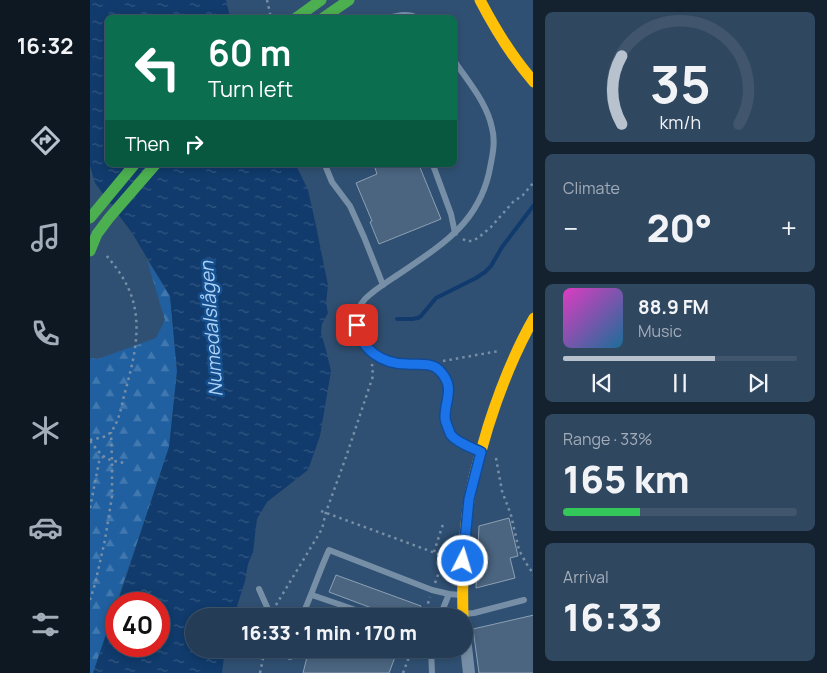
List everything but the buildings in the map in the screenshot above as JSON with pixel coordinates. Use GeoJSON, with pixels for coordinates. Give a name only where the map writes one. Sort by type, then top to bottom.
{"type":"FeatureCollection","features":[{"type":"Feature","properties":{"kind":"main road"},"geometry":{"type":"LineString","coordinates":[[300,15],[321,0]]}},
{"type":"Feature","properties":{"kind":"main road"},"geometry":{"type":"LineString","coordinates":[[327,15],[349,0]]}},
{"type":"Feature","properties":{"kind":"main road"},"geometry":{"type":"LineString","coordinates":[[480,0],[502,39],[533,82]]}},
{"type":"Feature","properties":{"kind":"main road"},"geometry":{"type":"LineString","coordinates":[[489,0],[502,39]]}},
{"type":"Feature","properties":{"kind":"main road"},"geometry":{"type":"LineString","coordinates":[[90,218],[132,167]]}},
{"type":"Feature","properties":{"kind":"main road"},"geometry":{"type":"LineString","coordinates":[[90,251],[97,234],[152,167]]}},
{"type":"Feature","properties":{"kind":"main road"},"geometry":{"type":"LineString","coordinates":[[463,608],[463,561],[469,499],[501,386],[517,348],[533,318]]}},
{"type":"Feature","properties":{"kind":"street"},"geometry":{"type":"LineString","coordinates":[[467,658],[469,673]]}},
{"type":"Feature","properties":{"kind":"lane"},"geometry":{"type":"LineString","coordinates":[[457,65],[482,102],[490,118],[495,142],[488,177],[482,195],[475,209],[455,233],[366,298],[361,304],[357,320],[358,331],[372,353],[396,364],[432,365],[439,370],[447,380],[449,396],[445,418],[450,435],[461,443],[481,452]]}},
{"type":"Feature","properties":{"kind":"lane"},"geometry":{"type":"LineString","coordinates":[[326,167],[332,182],[350,206],[382,285]]}},
{"type":"Feature","properties":{"kind":"lane"},"geometry":{"type":"LineString","coordinates":[[434,167],[451,214],[455,233]]}},
{"type":"Feature","properties":{"kind":"lane"},"geometry":{"type":"LineString","coordinates":[[306,608],[329,550],[432,590],[462,595]]}},
{"type":"Feature","properties":{"kind":"lane"},"geometry":{"type":"LineString","coordinates":[[259,589],[267,608]]}},
{"type":"Feature","properties":{"kind":"lane"},"geometry":{"type":"LineString","coordinates":[[443,608],[448,594]]}},
{"type":"Feature","properties":{"kind":"lane"},"geometry":{"type":"LineString","coordinates":[[312,595],[350,608]]}},
{"type":"Feature","properties":{"kind":"lane"},"geometry":{"type":"LineString","coordinates":[[473,613],[524,600]]}},
{"type":"Feature","properties":{"kind":"lane"},"geometry":{"type":"LineString","coordinates":[[431,658],[432,673]]}},
{"type":"Feature","properties":{"kind":"path"},"geometry":{"type":"LineString","coordinates":[[267,0],[270,15]]}},
{"type":"Feature","properties":{"kind":"path"},"geometry":{"type":"LineString","coordinates":[[455,233],[466,241],[478,238],[491,227],[513,202],[523,195],[533,182]]}},
{"type":"Feature","properties":{"kind":"path"},"geometry":{"type":"LineString","coordinates":[[90,600],[105,540],[112,496],[111,432],[119,416],[133,363],[137,329],[134,304],[128,288],[117,268],[105,253]]}},
{"type":"Feature","properties":{"kind":"path"},"geometry":{"type":"LineString","coordinates":[[432,365],[446,360],[517,348]]}},
{"type":"Feature","properties":{"kind":"path"},"geometry":{"type":"LineString","coordinates":[[274,608],[322,528],[373,376],[372,353]]}},
{"type":"Feature","properties":{"kind":"path"},"geometry":{"type":"LineString","coordinates":[[111,432],[105,436],[90,440],[103,457],[125,463]]}},
{"type":"Feature","properties":{"kind":"path"},"geometry":{"type":"LineString","coordinates":[[485,438],[495,451],[502,491],[511,515],[519,550],[533,575]]}},
{"type":"Feature","properties":{"kind":"path"},"geometry":{"type":"LineString","coordinates":[[90,508],[99,462],[103,457]]}},
{"type":"Feature","properties":{"kind":"path"},"geometry":{"type":"LineString","coordinates":[[321,511],[454,560]]}},
{"type":"Feature","properties":{"kind":"path"},"geometry":{"type":"LineString","coordinates":[[434,552],[443,524]]}},
{"type":"Feature","properties":{"kind":"path"},"geometry":{"type":"LineString","coordinates":[[260,673],[263,658]]}},
{"type":"Feature","properties":{"kind":"path"},"geometry":{"type":"LineString","coordinates":[[403,673],[409,658]]}},
{"type":"Feature","properties":{"kind":"green space"},"geometry":{"type":"Polygon","coordinates":[[[147,260],[170,296],[177,371],[169,447],[120,592],[105,592],[105,637],[93,673],[90,673],[90,358],[98,359],[156,338],[165,320],[147,260]]]}},
{"type":"Feature","properties":{"kind":"water","name":"Numedalslågen"},"geometry":{"type":"Polygon","coordinates":[[[90,0],[226,0],[230,15],[105,15],[105,167],[297,167],[308,190],[328,285],[326,303],[328,313],[322,324],[321,333],[331,371],[320,436],[308,470],[267,502],[257,519],[253,552],[237,608],[185,608],[185,658],[224,658],[222,673],[93,673],[105,638],[105,657],[170,657],[170,592],[121,592],[169,447],[177,371],[170,296],[132,233],[95,183],[90,166],[90,0]]]}},
{"type":"Feature","properties":{"kind":"waterway"},"geometry":{"type":"LineString","coordinates":[[397,319],[418,318],[436,298],[485,272],[533,206]]}},
{"type":"Feature","properties":{"kind":"traffic: fast"},"geometry":{"type":"LineString","coordinates":[[300,15],[321,0]]}},
{"type":"Feature","properties":{"kind":"traffic: fast"},"geometry":{"type":"LineString","coordinates":[[327,15],[349,0]]}},
{"type":"Feature","properties":{"kind":"traffic: fast"},"geometry":{"type":"LineString","coordinates":[[90,218],[132,167]]}},
{"type":"Feature","properties":{"kind":"traffic: fast"},"geometry":{"type":"LineString","coordinates":[[90,251],[97,234],[109,218],[153,167]]}},
{"type":"Feature","properties":{"kind":"traffic: slow"},"geometry":{"type":"LineString","coordinates":[[480,0],[504,42],[533,81]]}},
{"type":"Feature","properties":{"kind":"traffic: slow"},"geometry":{"type":"LineString","coordinates":[[463,608],[464,544],[473,482],[488,427],[503,385],[520,344],[533,320]]}},
{"type":"Feature","properties":{"kind":"route"},"geometry":{"type":"LineString","coordinates":[[357,325],[366,346],[372,353],[382,359],[396,364],[432,365],[439,370],[447,380],[449,396],[445,418],[450,435],[461,443],[481,452],[469,499],[463,561]]}}]}
